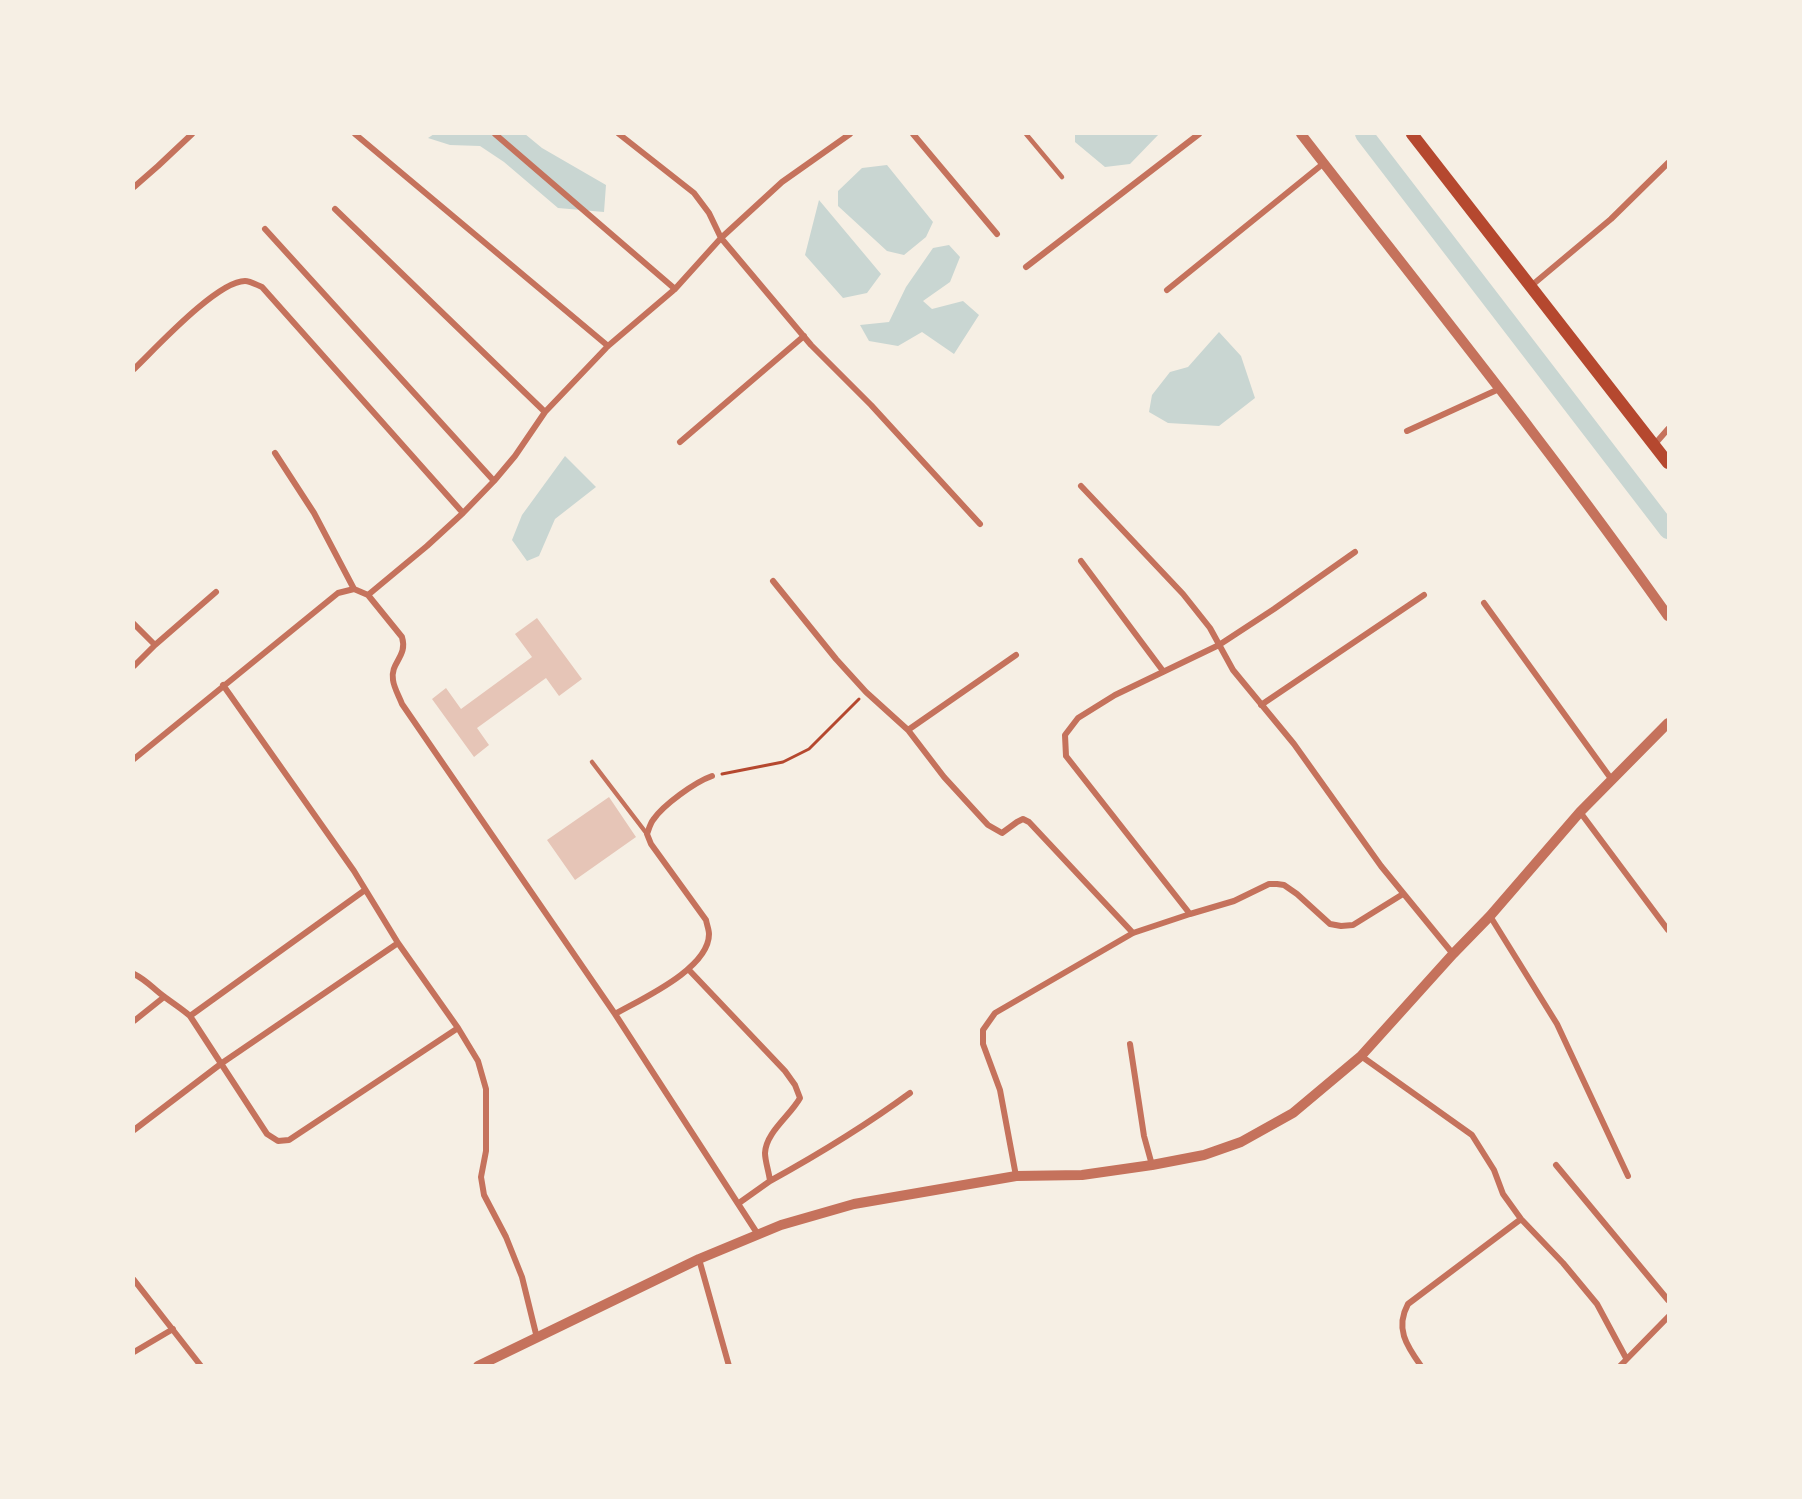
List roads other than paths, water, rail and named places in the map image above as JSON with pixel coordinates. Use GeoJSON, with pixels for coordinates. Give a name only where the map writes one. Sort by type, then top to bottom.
{"type":"FeatureCollection","features":[{"type":"Feature","properties":{"kind":"main road"},"geometry":{"type":"LineString","coordinates":[[1412,134],[1668,463]]}},
{"type":"Feature","properties":{"kind":"street"},"geometry":{"type":"LineString","coordinates":[[134,187],[192,134]]}},
{"type":"Feature","properties":{"kind":"street"},"geometry":{"type":"LineString","coordinates":[[355,134],[608,346]]}},
{"type":"Feature","properties":{"kind":"street"},"geometry":{"type":"LineString","coordinates":[[495,134],[675,290]]}},
{"type":"Feature","properties":{"kind":"street"},"geometry":{"type":"LineString","coordinates":[[619,134],[694,193],[709,213],[721,238],[804,336],[980,524]]}},
{"type":"Feature","properties":{"kind":"street"},"geometry":{"type":"LineString","coordinates":[[368,595],[427,546],[494,481],[515,456],[545,412],[608,346],[675,290],[721,238],[782,182],[850,134]]}},
{"type":"Feature","properties":{"kind":"street"},"geometry":{"type":"LineString","coordinates":[[914,134],[997,234]]}},
{"type":"Feature","properties":{"kind":"street"},"geometry":{"type":"LineString","coordinates":[[1026,267],[1199,134]]}},
{"type":"Feature","properties":{"kind":"street"},"geometry":{"type":"LineString","coordinates":[[1302,134],[1619,546],[1668,616]]}},
{"type":"Feature","properties":{"kind":"street"},"geometry":{"type":"LineString","coordinates":[[1167,290],[1324,163]]}},
{"type":"Feature","properties":{"kind":"street"},"geometry":{"type":"LineString","coordinates":[[1531,286],[1611,219],[1668,163]]}},
{"type":"Feature","properties":{"kind":"street"},"geometry":{"type":"LineString","coordinates":[[335,209],[545,412]]}},
{"type":"Feature","properties":{"kind":"street"},"geometry":{"type":"LineString","coordinates":[[265,229],[494,481]]}},
{"type":"Feature","properties":{"kind":"street"},"geometry":{"type":"LineString","coordinates":[[134,369],[205,301],[232,285],[245,281],[262,287],[463,513]]}},
{"type":"Feature","properties":{"kind":"street"},"geometry":{"type":"LineString","coordinates":[[680,442],[804,336]]}},
{"type":"Feature","properties":{"kind":"street"},"geometry":{"type":"LineString","coordinates":[[1407,431],[1499,389]]}},
{"type":"Feature","properties":{"kind":"street"},"geometry":{"type":"LineString","coordinates":[[1654,445],[1668,429]]}},
{"type":"Feature","properties":{"kind":"street"},"geometry":{"type":"LineString","coordinates":[[275,453],[314,513],[354,589]]}},
{"type":"Feature","properties":{"kind":"street"},"geometry":{"type":"LineString","coordinates":[[1081,486],[1183,594],[1210,628],[1233,670],[1293,744],[1403,894],[1453,954]]}},
{"type":"Feature","properties":{"kind":"street"},"geometry":{"type":"LineString","coordinates":[[1190,914],[1066,756],[1065,735],[1078,718],[1115,695],[1219,645],[1354,552]]}},
{"type":"Feature","properties":{"kind":"street"},"geometry":{"type":"LineString","coordinates":[[1082,561],[1163,671]]}},
{"type":"Feature","properties":{"kind":"street"},"geometry":{"type":"LineString","coordinates":[[772,581],[866,692],[908,730],[944,777],[988,825],[1002,832],[1023,819],[1029,822],[1132,933]]}},
{"type":"Feature","properties":{"kind":"street"},"geometry":{"type":"LineString","coordinates":[[134,759],[338,593],[354,589],[368,595],[402,637],[403,653],[394,667],[392,679],[402,704],[615,1014],[757,1233]]}},
{"type":"Feature","properties":{"kind":"street"},"geometry":{"type":"LineString","coordinates":[[134,666],[154,645],[216,592]]}},
{"type":"Feature","properties":{"kind":"street"},"geometry":{"type":"LineString","coordinates":[[1261,705],[1424,595]]}},
{"type":"Feature","properties":{"kind":"street"},"geometry":{"type":"LineString","coordinates":[[1484,603],[1612,780]]}},
{"type":"Feature","properties":{"kind":"street"},"geometry":{"type":"LineString","coordinates":[[134,624],[154,645]]}},
{"type":"Feature","properties":{"kind":"street"},"geometry":{"type":"LineString","coordinates":[[908,730],[1016,655]]}},
{"type":"Feature","properties":{"kind":"street"},"geometry":{"type":"LineString","coordinates":[[223,685],[354,871],[398,943],[458,1028],[478,1061],[486,1089],[486,1150],[481,1177],[484,1195],[506,1237],[522,1277],[537,1338]]}},
{"type":"Feature","properties":{"kind":"street"},"geometry":{"type":"LineString","coordinates":[[478,1365],[757,1233],[854,1204],[1016,1176],[1082,1175],[1152,1165],[1204,1155],[1241,1142],[1293,1113],[1361,1056],[1490,916],[1580,812],[1668,723]]}},
{"type":"Feature","properties":{"kind":"street"},"geometry":{"type":"LineString","coordinates":[[615,1014],[674,981],[689,970],[705,948],[709,935],[706,920],[651,844],[647,834],[653,820],[663,810],[700,780],[712,776]]}},
{"type":"Feature","properties":{"kind":"street"},"geometry":{"type":"LineString","coordinates":[[1580,812],[1668,930]]}},
{"type":"Feature","properties":{"kind":"street"},"geometry":{"type":"LineString","coordinates":[[1016,1176],[1000,1090],[983,1044],[983,1030],[995,1013],[1132,933],[1234,901],[1269,884],[1284,885],[1330,924],[1341,926],[1353,925],[1403,894]]}},
{"type":"Feature","properties":{"kind":"street"},"geometry":{"type":"LineString","coordinates":[[190,1016],[365,890]]}},
{"type":"Feature","properties":{"kind":"street"},"geometry":{"type":"LineString","coordinates":[[1490,916],[1557,1024],[1628,1176]]}},
{"type":"Feature","properties":{"kind":"street"},"geometry":{"type":"LineString","coordinates":[[134,1130],[222,1064],[398,943]]}},
{"type":"Feature","properties":{"kind":"street"},"geometry":{"type":"LineString","coordinates":[[689,970],[785,1071],[795,1085],[800,1098],[769,1137],[765,1153],[771,1181]]}},
{"type":"Feature","properties":{"kind":"street"},"geometry":{"type":"LineString","coordinates":[[134,974],[149,982],[164,997],[190,1016],[267,1134],[278,1142],[289,1140],[458,1028]]}},
{"type":"Feature","properties":{"kind":"street"},"geometry":{"type":"LineString","coordinates":[[134,1021],[164,997]]}},
{"type":"Feature","properties":{"kind":"street"},"geometry":{"type":"LineString","coordinates":[[1130,1044],[1144,1136],[1152,1165]]}},
{"type":"Feature","properties":{"kind":"street"},"geometry":{"type":"LineString","coordinates":[[1361,1056],[1472,1135],[1494,1170],[1503,1194],[1521,1219],[1563,1263],[1597,1304],[1626,1358]]}},
{"type":"Feature","properties":{"kind":"street"},"geometry":{"type":"LineString","coordinates":[[739,1203],[771,1181],[865,1126],[909,1093]]}},
{"type":"Feature","properties":{"kind":"street"},"geometry":{"type":"LineString","coordinates":[[1556,1165],[1668,1300]]}},
{"type":"Feature","properties":{"kind":"street"},"geometry":{"type":"LineString","coordinates":[[1421,1365],[1401,1330],[1402,1315],[1408,1304],[1521,1219]]}},
{"type":"Feature","properties":{"kind":"street"},"geometry":{"type":"LineString","coordinates":[[699,1259],[729,1365]]}},
{"type":"Feature","properties":{"kind":"street"},"geometry":{"type":"LineString","coordinates":[[134,1280],[201,1365]]}},
{"type":"Feature","properties":{"kind":"street"},"geometry":{"type":"LineString","coordinates":[[1620,1365],[1668,1317]]}},
{"type":"Feature","properties":{"kind":"street"},"geometry":{"type":"LineString","coordinates":[[134,1352],[173,1329]]}},
{"type":"Feature","properties":{"kind":"lane"},"geometry":{"type":"LineString","coordinates":[[1026,134],[1062,177]]}},
{"type":"Feature","properties":{"kind":"lane"},"geometry":{"type":"LineString","coordinates":[[592,762],[647,834]]}},
{"type":"Feature","properties":{"kind":"waterway"},"geometry":{"type":"LineString","coordinates":[[1364,134],[1668,530]]}}]}
